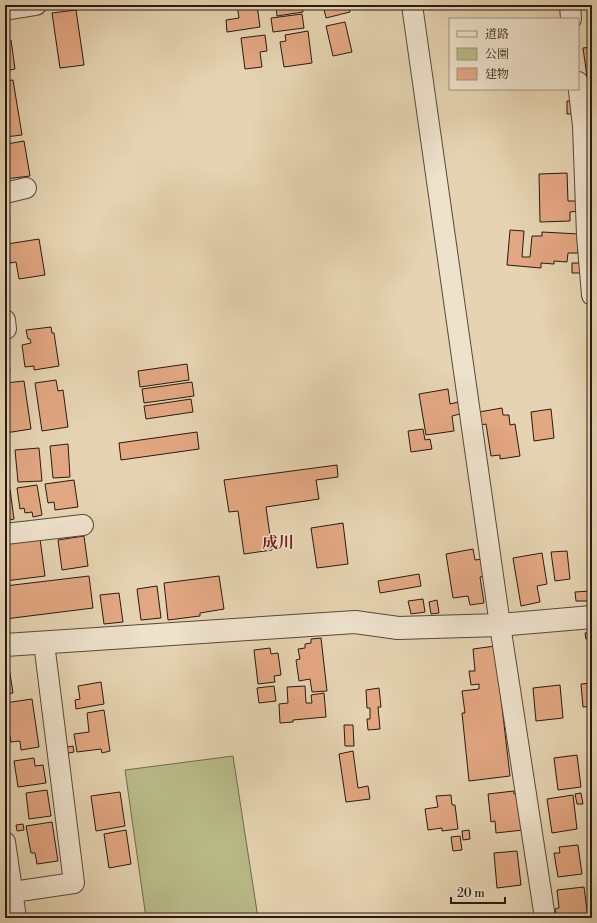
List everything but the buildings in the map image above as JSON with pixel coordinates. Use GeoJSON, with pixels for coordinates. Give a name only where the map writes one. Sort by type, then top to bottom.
{"type":"FeatureCollection","features":[{"type":"Feature","properties":{"kind":"street"},"geometry":{"type":"LineString","coordinates":[[5,10],[36,5]]}},
{"type":"Feature","properties":{"kind":"street"},"geometry":{"type":"LineString","coordinates":[[412,5],[500,625],[545,918]]}},
{"type":"Feature","properties":{"kind":"street"},"geometry":{"type":"LineString","coordinates":[[570,5],[571,18]]}},
{"type":"Feature","properties":{"kind":"street"},"geometry":{"type":"LineString","coordinates":[[583,88],[587,235],[592,295]]}},
{"type":"Feature","properties":{"kind":"street"},"geometry":{"type":"LineString","coordinates":[[5,193],[26,188]]}},
{"type":"Feature","properties":{"kind":"street"},"geometry":{"type":"LineString","coordinates":[[5,320],[5,329]]}},
{"type":"Feature","properties":{"kind":"street"},"geometry":{"type":"LineString","coordinates":[[5,534],[83,525]]}},
{"type":"Feature","properties":{"kind":"street"},"geometry":{"type":"LineString","coordinates":[[5,645],[355,622],[398,628],[500,625],[592,617]]}},
{"type":"Feature","properties":{"kind":"street"},"geometry":{"type":"LineString","coordinates":[[13,892],[74,883],[44,643]]}},
{"type":"Feature","properties":{"kind":"street"},"geometry":{"type":"LineString","coordinates":[[5,842],[16,918]]}},
{"type":"Feature","properties":{"kind":"green space"},"geometry":{"type":"Polygon","coordinates":[[[233,756],[258,918],[146,918],[125,770],[233,756]]]}},
{"type":"Feature","properties":{"kind":"district","name":"成川"},"geometry":{"type":"Point","coordinates":[278,543]}}]}
